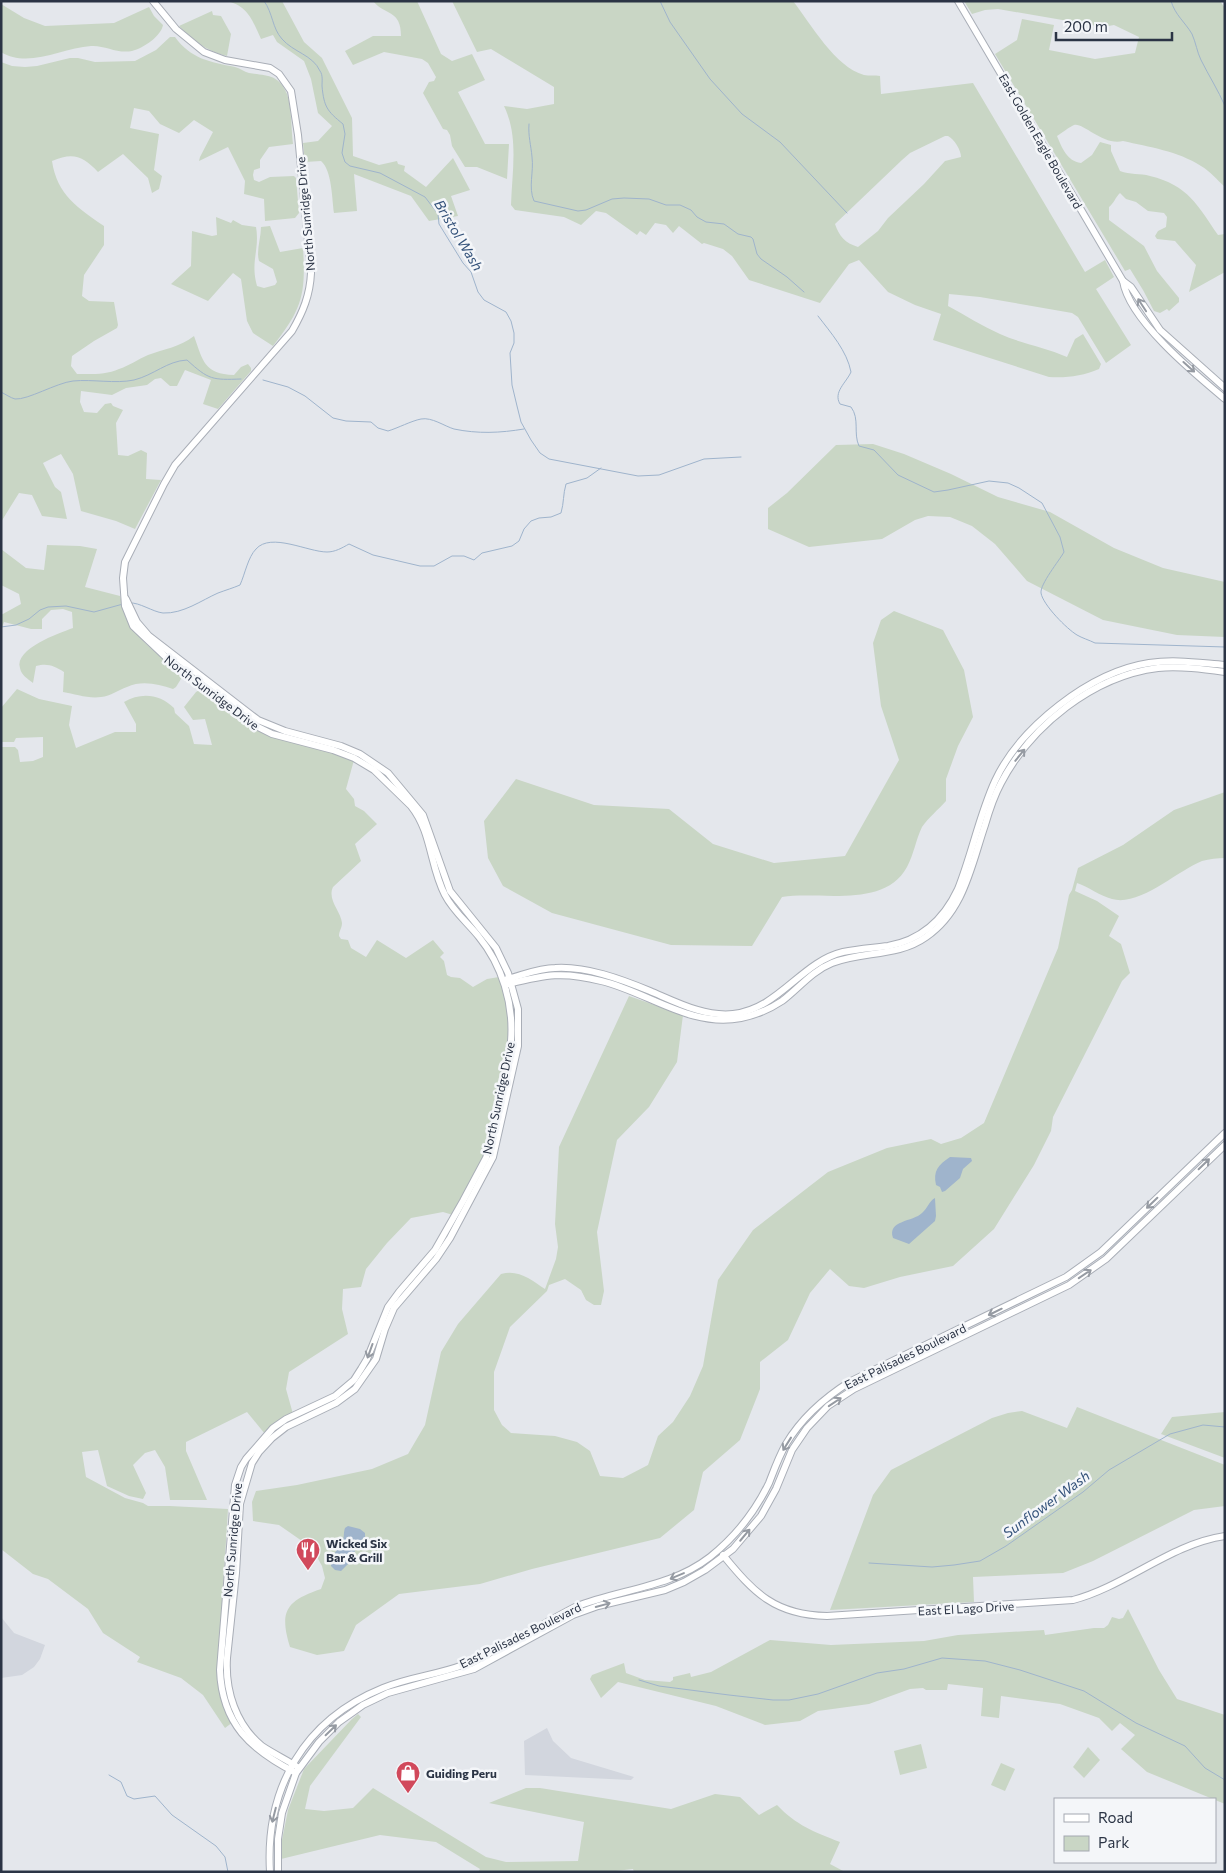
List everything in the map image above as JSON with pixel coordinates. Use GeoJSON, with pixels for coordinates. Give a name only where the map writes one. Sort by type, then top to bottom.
{"type":"FeatureCollection","features":[{"type":"Feature","properties":{"kind":"street","name":"North Sunridge Drive"},"geometry":{"type":"LineString","coordinates":[[153,1],[176,29],[204,52],[225,60],[270,68],[279,74],[291,91],[307,220],[311,283],[306,303],[292,331],[169,474],[125,562],[123,578],[127,613],[133,626],[140,634],[170,661],[252,724],[272,734],[343,753],[366,764],[384,779],[416,813],[426,836],[444,895],[491,953],[507,982],[512,1018],[511,1041],[489,1148],[478,1174],[434,1250],[388,1307],[367,1359],[354,1380],[335,1396],[286,1419],[273,1428],[246,1459],[235,1485],[234,1539],[226,1672],[229,1691],[239,1717],[252,1737],[298,1770]]}},
{"type":"Feature","properties":{"kind":"street","name":"East Golden Eagle Boulevard"},"geometry":{"type":"LineString","coordinates":[[958,1],[1123,282],[1124,290],[1144,322],[1154,335],[1221,393],[1225,399]]}},
{"type":"Feature","properties":{"kind":"street","name":"East Golden Eagle Boulevard"},"geometry":{"type":"LineString","coordinates":[[1123,282],[1131,287],[1160,330],[1225,388]]}},
{"type":"Feature","properties":{"kind":"street"},"geometry":{"type":"LineString","coordinates":[[507,982],[547,968],[566,968],[617,979],[700,1012],[733,1014],[762,1005],[776,998],[809,970],[833,955],[904,942],[922,934],[934,925],[952,901],[958,889],[987,800],[1002,768],[1031,732],[1074,694],[1105,676],[1149,663],[1180,661],[1225,665]]}},
{"type":"Feature","properties":{"kind":"street"},"geometry":{"type":"LineString","coordinates":[[507,982],[542,976],[569,975],[614,985],[698,1017],[733,1019],[761,1012],[782,1001],[825,966],[844,958],[892,952],[919,942],[938,928],[962,896],[985,824],[1001,783],[1015,761],[1037,734],[1055,717],[1085,694],[1112,680],[1146,670],[1172,667],[1225,672]]}},
{"type":"Feature","properties":{"kind":"street","name":"East Palisades Boulevard"},"geometry":{"type":"LineString","coordinates":[[270,1872],[269,1840],[271,1825],[281,1790],[291,1766],[312,1738],[334,1717],[370,1693],[398,1682],[463,1665],[589,1601],[650,1586],[693,1568],[718,1550],[740,1529],[754,1511],[786,1444],[813,1409],[826,1397],[851,1381],[1066,1277],[1101,1252],[1225,1132]]}},
{"type":"Feature","properties":{"kind":"street","name":"East Palisades Boulevard"},"geometry":{"type":"LineString","coordinates":[[278,1872],[278,1839],[282,1813],[298,1770],[319,1742],[339,1722],[372,1700],[403,1688],[459,1674],[474,1668],[573,1615],[598,1606],[665,1590],[684,1582],[724,1556],[744,1537],[761,1516],[776,1489],[792,1450],[807,1428],[828,1406],[854,1389],[1069,1285],[1106,1259],[1225,1145]]}},
{"type":"Feature","properties":{"kind":"street","name":"East El Lago Drive"},"geometry":{"type":"LineString","coordinates":[[718,1550],[752,1589],[777,1606],[808,1615],[837,1615],[1073,1600],[1101,1590],[1192,1545],[1225,1536]]}},
{"type":"Feature","properties":{"kind":"shaded area"},"geometry":{"type":"Polygon","coordinates":[[[1,1617],[14,1633],[45,1645],[40,1659],[34,1667],[22,1675],[1,1678],[1,1617]]]}},
{"type":"Feature","properties":{"kind":"shaded area"},"geometry":{"type":"Polygon","coordinates":[[[547,1728],[553,1741],[571,1758],[634,1777],[631,1780],[525,1775],[524,1741],[547,1728]]]}},
{"type":"Feature","properties":{"kind":"green space"},"geometry":{"type":"Polygon","coordinates":[[[225,1],[282,1],[304,42],[322,58],[352,118],[353,156],[379,165],[397,161],[398,164],[405,166],[404,171],[426,187],[453,158],[470,190],[451,196],[458,216],[429,221],[411,196],[354,174],[357,211],[334,213],[331,185],[325,165],[321,161],[305,162],[303,143],[318,141],[332,126],[318,113],[311,79],[304,61],[277,42],[273,35],[261,39],[248,14],[239,6],[225,1]]]}},
{"type":"Feature","properties":{"kind":"green space"},"geometry":{"type":"Polygon","coordinates":[[[373,1],[417,1],[441,54],[452,61],[472,54],[485,80],[458,92],[485,144],[509,144],[507,179],[477,167],[465,167],[452,146],[450,135],[447,130],[443,129],[423,93],[429,82],[434,81],[436,77],[428,63],[422,59],[384,52],[353,65],[345,51],[373,36],[401,36],[400,27],[395,17],[373,1]]]}},
{"type":"Feature","properties":{"kind":"green space"},"geometry":{"type":"Polygon","coordinates":[[[452,1],[793,1],[824,44],[843,63],[864,75],[880,76],[881,94],[973,83],[1085,272],[1105,260],[1114,277],[1096,289],[1131,345],[1106,363],[1078,317],[1072,313],[980,297],[949,294],[948,306],[987,328],[1067,357],[1075,339],[1083,334],[1101,364],[1099,369],[1075,376],[1049,377],[933,340],[941,314],[915,305],[888,292],[859,260],[849,264],[820,303],[749,280],[732,256],[723,249],[702,244],[679,226],[673,233],[666,225],[655,223],[646,235],[640,231],[637,235],[606,213],[596,211],[581,225],[564,217],[515,210],[511,205],[514,155],[512,130],[504,106],[527,109],[554,104],[554,87],[491,49],[477,52],[452,1]],[[948,136],[910,153],[835,224],[843,239],[858,247],[878,231],[888,218],[945,161],[961,157],[957,145],[948,136]]]}},
{"type":"Feature","properties":{"kind":"green space"},"geometry":{"type":"Polygon","coordinates":[[[964,1],[1220,1],[1225,8],[1225,187],[1204,168],[1173,153],[1123,141],[1108,140],[1078,125],[1072,126],[1057,136],[1066,153],[1076,162],[1081,163],[1092,155],[1100,142],[1111,145],[1111,151],[1120,171],[1163,180],[1183,191],[1198,206],[1218,235],[1225,234],[1225,272],[1189,292],[1196,265],[1175,241],[1157,239],[1155,236],[1158,231],[1166,227],[1167,217],[1164,213],[1148,211],[1136,202],[1126,199],[1120,193],[1109,207],[1109,220],[1144,246],[1157,271],[1179,298],[1179,302],[1169,311],[1167,309],[1160,313],[1154,311],[1130,269],[1125,271],[995,54],[1017,40],[1022,19],[1054,25],[1049,50],[1095,59],[1135,53],[1139,37],[1114,25],[1103,27],[998,9],[972,14],[964,1]]]}},
{"type":"Feature","properties":{"kind":"green space"},"geometry":{"type":"Polygon","coordinates":[[[1,4],[24,18],[45,26],[114,23],[149,7],[154,16],[163,25],[159,33],[151,41],[132,51],[127,52],[91,46],[22,59],[11,57],[1,52],[1,4]]]}},
{"type":"Feature","properties":{"kind":"green space"},"geometry":{"type":"Polygon","coordinates":[[[212,11],[213,15],[221,16],[231,34],[227,56],[201,45],[179,26],[212,11]]]}},
{"type":"Feature","properties":{"kind":"green space"},"geometry":{"type":"Polygon","coordinates":[[[170,37],[175,37],[194,55],[249,73],[272,77],[284,87],[290,106],[293,144],[269,147],[260,160],[260,168],[254,170],[253,175],[254,180],[259,182],[270,177],[294,176],[296,178],[299,213],[295,218],[265,221],[264,199],[244,194],[245,181],[228,147],[199,161],[213,132],[194,120],[179,133],[160,124],[149,111],[134,108],[130,128],[159,134],[154,170],[162,176],[159,189],[152,193],[148,178],[123,154],[98,172],[87,162],[77,157],[59,158],[52,161],[59,183],[70,200],[104,226],[104,245],[84,275],[82,296],[89,301],[114,302],[118,325],[117,328],[72,356],[71,366],[77,374],[98,374],[114,371],[148,355],[178,345],[194,336],[203,359],[211,369],[216,372],[234,375],[241,367],[248,364],[251,371],[218,409],[203,404],[211,380],[185,370],[177,386],[170,386],[161,378],[155,379],[147,385],[126,388],[112,395],[81,391],[80,402],[84,412],[97,413],[105,404],[111,403],[113,406],[123,410],[116,423],[118,455],[128,456],[141,450],[147,453],[146,479],[161,480],[135,529],[116,521],[81,511],[73,474],[61,454],[43,463],[55,487],[61,492],[67,519],[42,516],[32,495],[19,493],[1,522],[1,62],[12,66],[25,67],[70,58],[95,62],[135,61],[156,50],[170,37]]]}},
{"type":"Feature","properties":{"kind":"green space"},"geometry":{"type":"Polygon","coordinates":[[[216,217],[231,223],[233,220],[242,225],[256,227],[257,242],[254,269],[257,286],[264,288],[275,285],[277,282],[273,269],[259,261],[261,227],[270,226],[280,252],[303,248],[304,278],[300,301],[290,322],[273,346],[253,333],[247,321],[241,279],[233,273],[208,301],[171,284],[191,266],[192,231],[212,236],[217,235],[216,217]]]}},
{"type":"Feature","properties":{"kind":"green space"},"geometry":{"type":"Polygon","coordinates":[[[873,444],[904,454],[998,497],[1050,512],[1114,548],[1163,568],[1225,582],[1225,637],[1177,635],[1103,620],[1027,581],[995,544],[972,526],[950,517],[928,516],[915,520],[882,539],[809,547],[768,529],[768,508],[787,493],[836,445],[873,444]]]}},
{"type":"Feature","properties":{"kind":"green space"},"geometry":{"type":"Polygon","coordinates":[[[47,545],[80,546],[97,549],[85,587],[120,596],[124,610],[136,632],[152,650],[184,674],[176,687],[173,689],[144,683],[133,685],[101,697],[92,697],[63,692],[64,672],[51,666],[36,666],[33,683],[23,675],[20,661],[24,654],[39,643],[73,628],[72,612],[63,609],[51,610],[42,619],[42,629],[31,629],[4,622],[1,630],[1,615],[21,604],[19,594],[1,585],[1,549],[26,568],[44,570],[47,545]]]}},
{"type":"Feature","properties":{"kind":"green space"},"geometry":{"type":"Polygon","coordinates":[[[894,611],[943,630],[964,670],[973,717],[958,746],[946,779],[946,801],[922,827],[907,867],[897,880],[883,889],[850,896],[782,897],[752,946],[671,945],[552,913],[503,886],[488,858],[484,821],[516,779],[594,805],[669,809],[713,844],[774,863],[845,856],[899,760],[881,706],[873,643],[881,620],[894,611]]]}},
{"type":"Feature","properties":{"kind":"green space"},"geometry":{"type":"Polygon","coordinates":[[[203,688],[248,724],[354,760],[346,789],[354,799],[355,806],[364,811],[377,824],[355,844],[361,861],[333,887],[333,901],[342,923],[339,936],[341,939],[348,940],[351,948],[366,957],[377,940],[406,958],[433,940],[444,953],[440,957],[444,961],[447,975],[460,978],[473,987],[487,979],[499,977],[509,1012],[511,1033],[484,1159],[453,1215],[443,1212],[411,1218],[366,1269],[361,1287],[343,1289],[342,1309],[348,1334],[289,1372],[286,1389],[293,1414],[265,1434],[247,1412],[186,1442],[186,1451],[207,1500],[170,1500],[165,1467],[155,1450],[145,1453],[133,1465],[146,1493],[143,1499],[129,1496],[107,1486],[98,1450],[82,1452],[86,1477],[125,1498],[148,1506],[228,1509],[218,1670],[233,1722],[225,1728],[203,1695],[181,1678],[137,1662],[140,1657],[103,1633],[88,1609],[48,1579],[33,1574],[1,1549],[1,747],[15,747],[18,750],[20,762],[33,761],[43,757],[43,737],[16,738],[14,742],[1,742],[1,708],[17,689],[39,699],[72,706],[69,725],[76,748],[115,732],[136,732],[136,724],[124,702],[137,697],[157,697],[169,703],[174,708],[175,713],[189,726],[194,744],[212,745],[205,719],[193,720],[184,707],[196,692],[203,688]]]}},
{"type":"Feature","properties":{"kind":"green space"},"geometry":{"type":"Polygon","coordinates":[[[1225,792],[1225,858],[1202,861],[1146,893],[1123,900],[1108,898],[1077,883],[1075,891],[1097,901],[1119,916],[1109,936],[1121,944],[1130,973],[1122,981],[1053,1117],[1051,1131],[1034,1165],[994,1229],[953,1266],[900,1277],[864,1288],[849,1286],[830,1269],[810,1293],[788,1340],[760,1362],[760,1389],[740,1440],[703,1472],[694,1510],[660,1538],[532,1569],[480,1584],[399,1594],[356,1625],[344,1651],[317,1655],[290,1647],[285,1624],[288,1609],[300,1598],[321,1589],[325,1578],[322,1566],[312,1548],[279,1525],[253,1521],[252,1502],[256,1491],[297,1485],[372,1469],[408,1454],[425,1425],[441,1352],[458,1324],[501,1274],[519,1274],[545,1289],[556,1259],[558,1247],[555,1224],[559,1147],[629,996],[683,1015],[677,1062],[649,1107],[617,1140],[597,1232],[604,1291],[601,1305],[594,1305],[586,1300],[581,1290],[565,1279],[549,1285],[547,1291],[510,1327],[494,1372],[494,1410],[502,1425],[511,1433],[555,1436],[577,1442],[590,1451],[600,1476],[623,1478],[648,1465],[658,1436],[673,1422],[690,1396],[703,1366],[718,1280],[753,1230],[828,1172],[887,1148],[931,1139],[941,1144],[961,1138],[984,1123],[1058,948],[1069,895],[1078,868],[1123,845],[1174,810],[1225,792]]]}},
{"type":"Feature","properties":{"kind":"green space"},"geometry":{"type":"Polygon","coordinates":[[[1077,1407],[1225,1465],[1225,1506],[1194,1510],[1093,1561],[1063,1573],[973,1577],[974,1602],[830,1610],[873,1495],[891,1470],[992,1418],[1022,1411],[1067,1428],[1077,1407]]]}},
{"type":"Feature","properties":{"kind":"green space"},"geometry":{"type":"Polygon","coordinates":[[[1225,1412],[1225,1458],[1161,1434],[1172,1417],[1225,1412]]]}},
{"type":"Feature","properties":{"kind":"green space"},"geometry":{"type":"Polygon","coordinates":[[[1128,1609],[1159,1670],[1177,1699],[1225,1715],[1225,1804],[1216,1800],[1216,1798],[1210,1798],[1147,1772],[1121,1749],[1135,1735],[1120,1723],[1112,1731],[1099,1718],[1060,1704],[1001,1696],[999,1718],[981,1716],[983,1688],[948,1684],[947,1690],[910,1689],[869,1704],[818,1711],[800,1721],[765,1725],[716,1706],[618,1682],[601,1698],[590,1679],[592,1675],[624,1663],[626,1673],[645,1680],[670,1682],[673,1680],[673,1677],[690,1673],[691,1677],[711,1672],[770,1640],[831,1645],[924,1641],[958,1635],[1044,1630],[1045,1635],[1104,1628],[1112,1617],[1123,1618],[1128,1609]]]}},
{"type":"Feature","properties":{"kind":"green space"},"geometry":{"type":"Polygon","coordinates":[[[358,1714],[361,1717],[310,1786],[305,1809],[324,1811],[353,1808],[373,1788],[486,1857],[506,1862],[578,1861],[584,1822],[489,1803],[526,1788],[540,1788],[671,1809],[715,1794],[740,1797],[759,1815],[777,1805],[791,1818],[806,1827],[840,1842],[830,1864],[845,1872],[634,1872],[633,1869],[607,1872],[478,1872],[480,1869],[436,1842],[380,1835],[281,1859],[282,1840],[288,1810],[304,1769],[358,1714]]]}},
{"type":"Feature","properties":{"kind":"green space"},"geometry":{"type":"Polygon","coordinates":[[[921,1744],[927,1768],[900,1775],[894,1751],[921,1744]]]}},
{"type":"Feature","properties":{"kind":"green space"},"geometry":{"type":"Polygon","coordinates":[[[1088,1747],[1100,1760],[1084,1778],[1073,1767],[1088,1747]]]}},
{"type":"Feature","properties":{"kind":"green space"},"geometry":{"type":"Polygon","coordinates":[[[1001,1763],[1015,1769],[1005,1791],[991,1785],[1001,1763]]]}},
{"type":"Feature","properties":{"kind":"water"},"geometry":{"type":"Polygon","coordinates":[[[950,1157],[971,1158],[972,1161],[963,1169],[960,1178],[942,1192],[940,1187],[936,1185],[935,1176],[937,1169],[950,1157]]]}},
{"type":"Feature","properties":{"kind":"water"},"geometry":{"type":"Polygon","coordinates":[[[935,1198],[935,1221],[909,1244],[893,1238],[892,1232],[897,1225],[918,1216],[935,1198]]]}},
{"type":"Feature","properties":{"kind":"water"},"geometry":{"type":"Polygon","coordinates":[[[348,1526],[360,1529],[365,1533],[365,1537],[357,1544],[352,1560],[341,1571],[335,1570],[331,1566],[332,1559],[342,1542],[345,1528],[348,1526]]]}},
{"type":"Feature","properties":{"kind":"waterway","name":"Bristol Wash"},"geometry":{"type":"LineString","coordinates":[[264,1],[276,30],[282,39],[313,61],[321,73],[325,104],[333,116],[343,124],[345,134],[342,153],[345,162],[350,166],[380,173],[425,197],[438,214],[439,224],[463,263],[471,272],[478,292],[484,300],[506,312],[514,333],[514,343],[510,353],[512,385],[517,406],[521,422],[540,453],[549,459],[638,476],[659,475],[704,459],[741,457]]}},
{"type":"Feature","properties":{"kind":"waterway"},"geometry":{"type":"LineString","coordinates":[[660,1],[670,22],[710,79],[742,114],[780,142],[847,213]]}},
{"type":"Feature","properties":{"kind":"waterway"},"geometry":{"type":"LineString","coordinates":[[1171,1],[1192,34],[1201,60],[1225,106]]}},
{"type":"Feature","properties":{"kind":"waterway"},"geometry":{"type":"LineString","coordinates":[[529,124],[532,163],[531,190],[534,201],[578,211],[586,210],[612,199],[624,198],[649,199],[666,205],[680,205],[691,210],[697,217],[706,222],[724,224],[738,234],[751,237],[757,254],[761,259],[787,277],[804,292]]}},
{"type":"Feature","properties":{"kind":"waterway"},"geometry":{"type":"LineString","coordinates":[[818,316],[838,342],[849,364],[851,372],[839,392],[838,400],[840,404],[851,407],[854,412],[856,436],[859,446],[874,450],[898,475],[934,492],[989,481],[1008,483],[1042,503],[1060,537],[1064,552],[1047,578],[1041,593],[1046,604],[1073,632],[1095,643],[1225,647]]}},
{"type":"Feature","properties":{"kind":"waterway"},"geometry":{"type":"LineString","coordinates":[[1,392],[15,399],[21,399],[66,382],[119,382],[134,380],[167,365],[187,360],[201,372],[211,377],[217,379],[241,379]]}},
{"type":"Feature","properties":{"kind":"waterway"},"geometry":{"type":"LineString","coordinates":[[263,380],[288,387],[305,396],[333,418],[346,421],[371,422],[378,428],[388,431],[421,419],[434,420],[454,429],[472,432],[524,429]]}},
{"type":"Feature","properties":{"kind":"waterway"},"geometry":{"type":"LineString","coordinates":[[130,603],[163,613],[170,613],[192,606],[240,585],[253,552],[263,544],[271,542],[280,542],[327,552],[336,551],[349,544],[373,555],[420,566],[434,566],[452,556],[464,556],[474,560],[482,553],[512,546],[519,541],[524,529],[531,521],[561,513],[566,484],[587,478],[601,468]]}},
{"type":"Feature","properties":{"kind":"waterway"},"geometry":{"type":"LineString","coordinates":[[1,627],[16,625],[48,607],[66,606],[94,612],[123,604]]}},
{"type":"Feature","properties":{"kind":"waterway","name":"Sunflower Wash"},"geometry":{"type":"LineString","coordinates":[[869,1563],[932,1567],[980,1561],[1006,1546],[1083,1492],[1109,1470],[1170,1434],[1203,1425],[1225,1427]]}},
{"type":"Feature","properties":{"kind":"waterway"},"geometry":{"type":"LineString","coordinates":[[639,1680],[659,1686],[773,1700],[789,1700],[818,1694],[877,1673],[904,1669],[942,1658],[985,1661],[1020,1670],[1084,1691],[1136,1723],[1185,1746],[1205,1768],[1225,1780]]}},
{"type":"Feature","properties":{"kind":"waterway"},"geometry":{"type":"LineString","coordinates":[[109,1775],[121,1782],[127,1796],[134,1799],[155,1796],[172,1815],[216,1846],[225,1857],[228,1872]]}},
{"type":"Feature","properties":{"kind":"place","name":"Wicked Six Bar & Grill"},"geometry":{"type":"Point","coordinates":[308,1571]}},
{"type":"Feature","properties":{"kind":"place","name":"Guiding Peru"},"geometry":{"type":"Point","coordinates":[408,1794]}}]}
